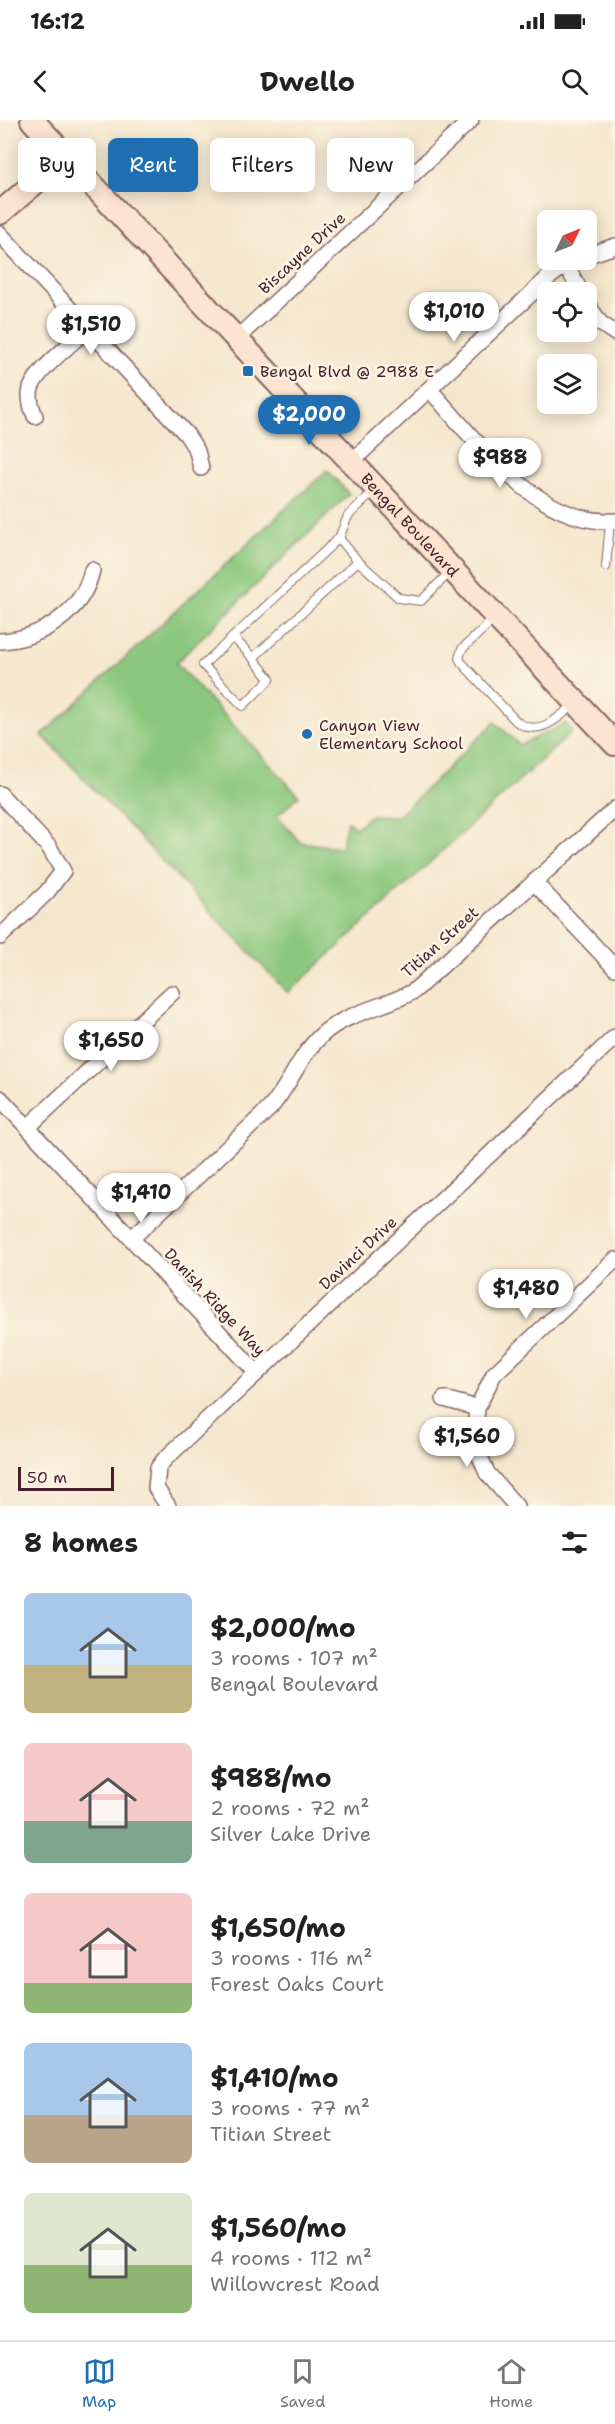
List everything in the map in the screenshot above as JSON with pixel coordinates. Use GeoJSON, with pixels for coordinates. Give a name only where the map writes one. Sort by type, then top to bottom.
{"type":"FeatureCollection","features":[{"type":"Feature","properties":{"kind":"main road","name":"Bengal Boulevard"},"geometry":{"type":"LineString","coordinates":[[32,120],[48,138]]}},
{"type":"Feature","properties":{"kind":"main road","name":"Bengal Boulevard"},"geometry":{"type":"LineString","coordinates":[[96,190],[615,744]]}},
{"type":"Feature","properties":{"kind":"main road"},"geometry":{"type":"LineString","coordinates":[[0,213],[24,192]]}},
{"type":"Feature","properties":{"kind":"street","name":"Biscayne Drive"},"geometry":{"type":"LineString","coordinates":[[236,339],[471,120]]}},
{"type":"Feature","properties":{"kind":"street"},"geometry":{"type":"LineString","coordinates":[[0,234],[187,435],[197,451],[201,468]]}},
{"type":"Feature","properties":{"kind":"street"},"geometry":{"type":"LineString","coordinates":[[597,252],[615,246]]}},
{"type":"Feature","properties":{"kind":"street"},"geometry":{"type":"LineString","coordinates":[[351,462],[548,278],[560,270]]}},
{"type":"Feature","properties":{"kind":"street"},"geometry":{"type":"LineString","coordinates":[[597,318],[615,333]]}},
{"type":"Feature","properties":{"kind":"street"},"geometry":{"type":"LineString","coordinates":[[35,416],[30,404],[32,388],[40,374],[88,328]]}},
{"type":"Feature","properties":{"kind":"street"},"geometry":{"type":"LineString","coordinates":[[429,389],[513,479],[535,496],[559,510],[585,518],[613,522]]}},
{"type":"Feature","properties":{"kind":"street"},"geometry":{"type":"LineString","coordinates":[[0,641],[28,637],[53,626],[80,599],[89,585],[92,570]]}},
{"type":"Feature","properties":{"kind":"street"},"geometry":{"type":"LineString","coordinates":[[0,794],[49,846],[63,871],[47,892],[0,937]]}},
{"type":"Feature","properties":{"kind":"street","name":"Titian Street"},"geometry":{"type":"LineString","coordinates":[[132,1238],[270,1108],[279,1098],[309,1048],[325,1032],[342,1020],[398,1000],[414,991],[615,809]]}},
{"type":"Feature","properties":{"kind":"street"},"geometry":{"type":"LineString","coordinates":[[534,882],[615,968]]}},
{"type":"Feature","properties":{"kind":"street"},"geometry":{"type":"LineString","coordinates":[[28,1127],[172,993]]}},
{"type":"Feature","properties":{"kind":"street","name":"Davinci Drive"},"geometry":{"type":"LineString","coordinates":[[168,1506],[156,1488],[158,1468],[615,1037]]}},
{"type":"Feature","properties":{"kind":"street","name":"Danish Ridge Way"},"geometry":{"type":"LineString","coordinates":[[0,1098],[257,1373]]}},
{"type":"Feature","properties":{"kind":"street"},"geometry":{"type":"LineString","coordinates":[[516,1506],[487,1473],[478,1452],[475,1429],[477,1408],[494,1374],[615,1260]]}},
{"type":"Feature","properties":{"kind":"street"},"geometry":{"type":"LineString","coordinates":[[444,1400],[477,1408]]}},
{"type":"Feature","properties":{"kind":"lane"},"geometry":{"type":"LineString","coordinates":[[233,637],[254,658],[270,680],[243,706],[203,664],[339,538],[348,516],[376,489]]}},
{"type":"Feature","properties":{"kind":"lane"},"geometry":{"type":"LineString","coordinates":[[606,567],[613,522]]}},
{"type":"Feature","properties":{"kind":"lane"},"geometry":{"type":"LineString","coordinates":[[339,538],[358,561],[399,598],[421,601],[452,570]]}},
{"type":"Feature","properties":{"kind":"lane"},"geometry":{"type":"LineString","coordinates":[[254,658],[358,561]]}},
{"type":"Feature","properties":{"kind":"lane"},"geometry":{"type":"LineString","coordinates":[[496,617],[462,649],[459,658],[516,721],[526,728],[543,727],[577,703]]}},
{"type":"Feature","properties":{"kind":"green space"},"geometry":{"type":"Polygon","coordinates":[[[327,470],[349,494],[176,663],[299,796],[277,816],[300,842],[341,848],[347,821],[356,828],[371,815],[398,816],[495,722],[520,745],[566,723],[572,732],[288,993],[42,735],[327,470]]]}},
{"type":"Feature","properties":{"kind":"place","name":"Bengal Blvd @ 2988 E"},"geometry":{"type":"Point","coordinates":[248,371]}},
{"type":"Feature","properties":{"kind":"place","name":"Canyon View Elementary School"},"geometry":{"type":"Point","coordinates":[307,734]}}]}
